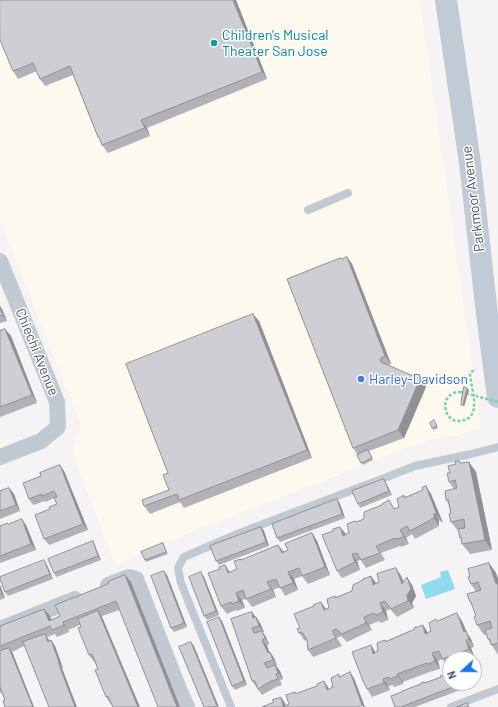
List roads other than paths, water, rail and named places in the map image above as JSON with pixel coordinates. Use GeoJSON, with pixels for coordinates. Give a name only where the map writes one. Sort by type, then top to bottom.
{"type":"FeatureCollection","features":[{"type":"Feature","properties":{"kind":"street","name":"Parkmoor Avenue"},"geometry":{"type":"LineString","coordinates":[[446,0],[470,163],[498,397]]}},
{"type":"Feature","properties":{"kind":"street","name":"Chiechi Avenue"},"geometry":{"type":"LineString","coordinates":[[0,261],[57,402],[58,427],[41,441],[0,457]]}},
{"type":"Feature","properties":{"kind":"street"},"geometry":{"type":"LineString","coordinates":[[0,629],[129,577],[136,579],[187,707]]}},
{"type":"Feature","properties":{"kind":"lane"},"geometry":{"type":"LineString","coordinates":[[308,210],[348,193]]}},
{"type":"Feature","properties":{"kind":"lane"},"geometry":{"type":"LineString","coordinates":[[231,707],[181,584],[178,568],[184,557],[242,532],[415,466],[498,447]]}},
{"type":"Feature","properties":{"kind":"lane"},"geometry":{"type":"LineString","coordinates":[[451,707],[498,689]]}},
{"type":"Feature","properties":{"kind":"water"},"geometry":{"type":"Polygon","coordinates":[[[448,570],[455,589],[426,599],[421,585],[441,577],[440,572],[448,570]]]}},
{"type":"Feature","properties":{"kind":"place","name":"Children's Musical Theater San Jose"},"geometry":{"type":"Point","coordinates":[214,43]}},
{"type":"Feature","properties":{"kind":"place","name":"Harley-Davidson"},"geometry":{"type":"Point","coordinates":[361,379]}}]}
